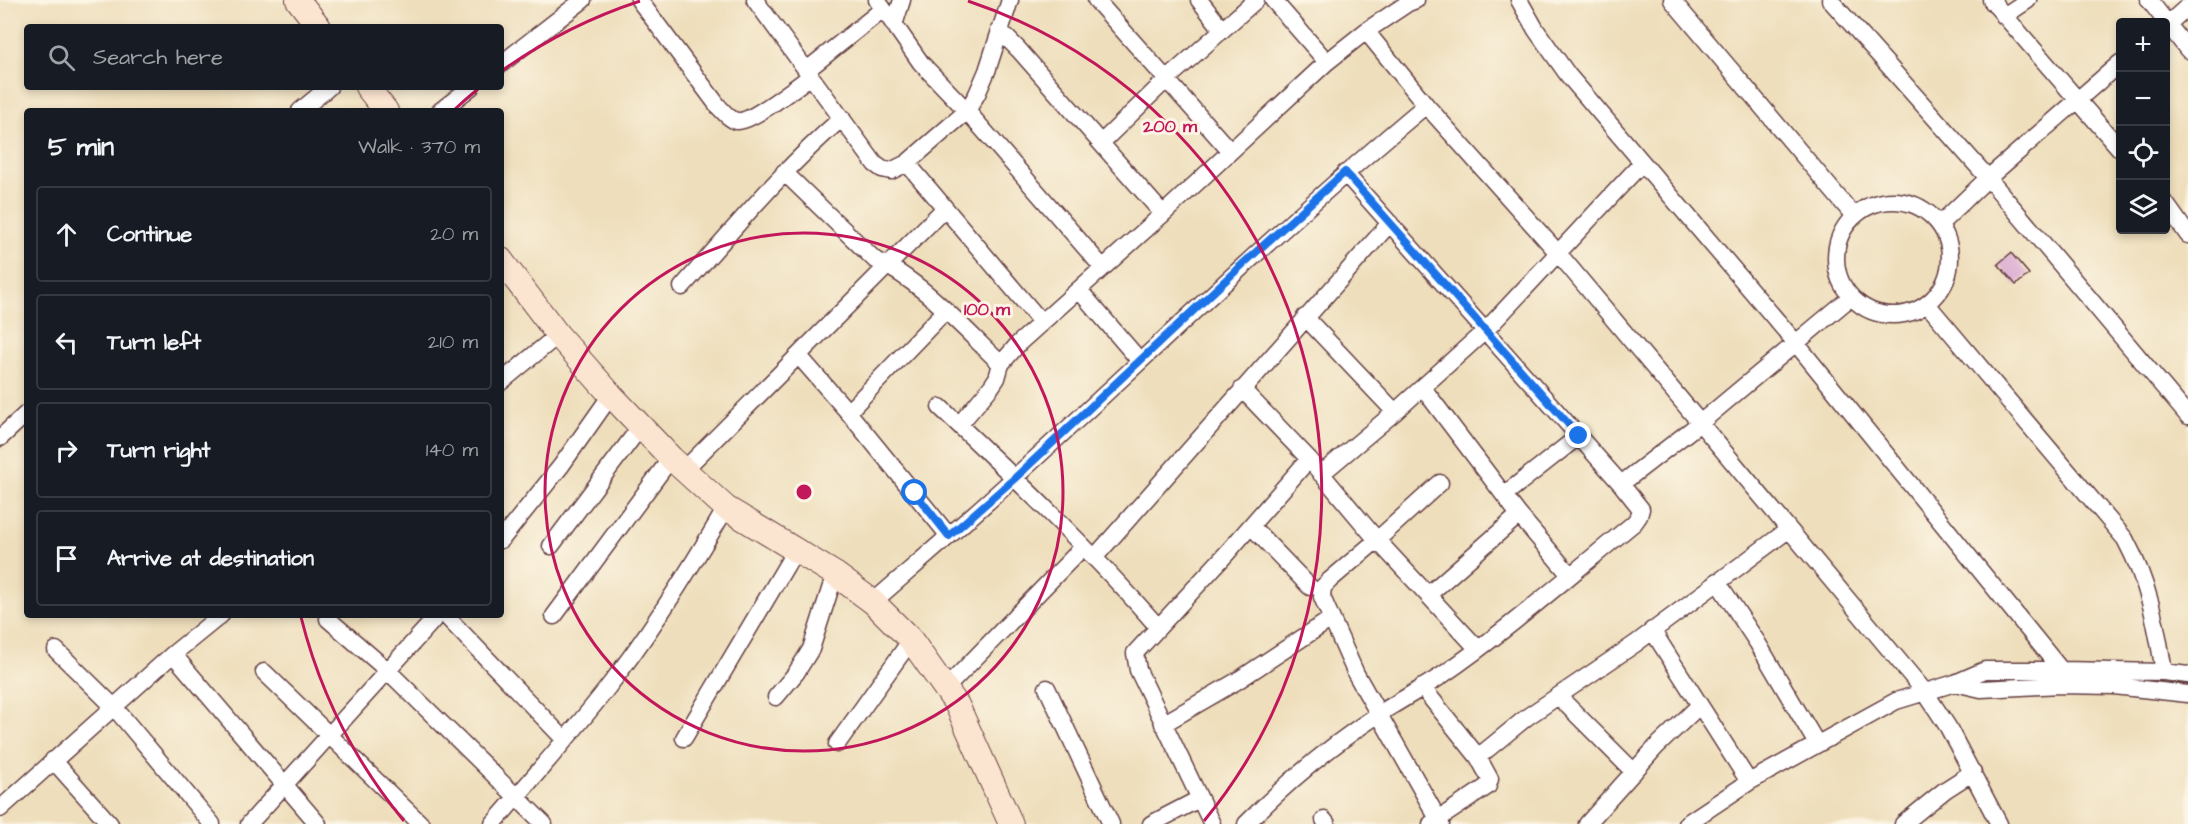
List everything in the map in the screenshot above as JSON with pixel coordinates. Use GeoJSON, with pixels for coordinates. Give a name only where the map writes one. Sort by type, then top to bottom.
{"type":"FeatureCollection","features":[{"type":"Feature","properties":{"kind":"main road"},"geometry":{"type":"LineString","coordinates":[[298,0],[317,24]]}},
{"type":"Feature","properties":{"kind":"main road"},"geometry":{"type":"LineString","coordinates":[[369,90],[384,108]]}},
{"type":"Feature","properties":{"kind":"main road"},"geometry":{"type":"LineString","coordinates":[[504,264],[558,335],[611,395],[678,464],[726,508],[835,574],[873,602],[911,640],[957,705],[1011,824]]}},
{"type":"Feature","properties":{"kind":"street"},"geometry":{"type":"LineString","coordinates":[[504,62],[583,0]]}},
{"type":"Feature","properties":{"kind":"street"},"geometry":{"type":"LineString","coordinates":[[639,0],[718,106],[737,121],[748,119],[765,108],[809,73],[880,5],[921,63],[967,111],[1103,268]]}},
{"type":"Feature","properties":{"kind":"street"},"geometry":{"type":"LineString","coordinates":[[755,0],[876,164],[882,169],[891,171],[907,163],[967,111],[987,71],[1010,0]]}},
{"type":"Feature","properties":{"kind":"street"},"geometry":{"type":"LineString","coordinates":[[894,26],[902,0]]}},
{"type":"Feature","properties":{"kind":"street"},"geometry":{"type":"LineString","coordinates":[[1096,0],[1230,151]]}},
{"type":"Feature","properties":{"kind":"street"},"geometry":{"type":"LineString","coordinates":[[1199,0],[1222,29]]}},
{"type":"Feature","properties":{"kind":"street"},"geometry":{"type":"LineString","coordinates":[[1101,143],[1166,80],[1256,0]]}},
{"type":"Feature","properties":{"kind":"street"},"geometry":{"type":"LineString","coordinates":[[1273,0],[1327,62]]}},
{"type":"Feature","properties":{"kind":"street"},"geometry":{"type":"LineString","coordinates":[[1519,0],[1536,30],[1568,75],[1795,342],[2061,670]]}},
{"type":"Feature","properties":{"kind":"street"},"geometry":{"type":"LineString","coordinates":[[1672,0],[1854,216]]}},
{"type":"Feature","properties":{"kind":"street"},"geometry":{"type":"LineString","coordinates":[[1830,0],[1988,178],[2188,416]]}},
{"type":"Feature","properties":{"kind":"street"},"geometry":{"type":"LineString","coordinates":[[1991,0],[2116,142]]}},
{"type":"Feature","properties":{"kind":"street"},"geometry":{"type":"LineString","coordinates":[[2004,16],[2028,0]]}},
{"type":"Feature","properties":{"kind":"street"},"geometry":{"type":"LineString","coordinates":[[2149,0],[2162,18]]}},
{"type":"Feature","properties":{"kind":"street"},"geometry":{"type":"LineString","coordinates":[[959,425],[992,387],[1001,364],[1013,348],[1163,214],[1327,62],[1407,1]]}},
{"type":"Feature","properties":{"kind":"street"},"geometry":{"type":"LineString","coordinates":[[2170,22],[2188,6]]}},
{"type":"Feature","properties":{"kind":"street"},"geometry":{"type":"LineString","coordinates":[[2170,29],[2188,50]]}},
{"type":"Feature","properties":{"kind":"street"},"geometry":{"type":"LineString","coordinates":[[999,30],[1163,214]]}},
{"type":"Feature","properties":{"kind":"street"},"geometry":{"type":"LineString","coordinates":[[1366,31],[1426,105],[1558,254],[1925,692],[1948,727],[1999,824]]}},
{"type":"Feature","properties":{"kind":"street"},"geometry":{"type":"LineString","coordinates":[[1940,224],[1988,178],[2116,67]]}},
{"type":"Feature","properties":{"kind":"street"},"geometry":{"type":"LineString","coordinates":[[304,108],[325,90]]}},
{"type":"Feature","properties":{"kind":"street"},"geometry":{"type":"LineString","coordinates":[[444,108],[467,90]]}},
{"type":"Feature","properties":{"kind":"street"},"geometry":{"type":"LineString","coordinates":[[873,602],[1015,478],[1345,172],[1426,105]]}},
{"type":"Feature","properties":{"kind":"street"},"geometry":{"type":"LineString","coordinates":[[682,286],[784,172],[842,118]]}},
{"type":"Feature","properties":{"kind":"street"},"geometry":{"type":"LineString","coordinates":[[907,163],[1042,323]]}},
{"type":"Feature","properties":{"kind":"street"},"geometry":{"type":"LineString","coordinates":[[1321,474],[1395,412],[1486,330],[1642,163]]}},
{"type":"Feature","properties":{"kind":"street"},"geometry":{"type":"LineString","coordinates":[[784,172],[874,259],[889,265],[945,310],[1001,364]]}},
{"type":"Feature","properties":{"kind":"street"},"geometry":{"type":"LineString","coordinates":[[1246,824],[1301,771],[1378,714],[1441,676],[1570,575],[1639,516],[1641,508],[1345,172]]}},
{"type":"Feature","properties":{"kind":"street"},"geometry":{"type":"LineString","coordinates":[[1889,200],[1909,202],[1926,210],[1940,224],[1948,240],[1951,257],[1948,275],[1940,291],[1927,304],[1904,313],[1880,313],[1864,307],[1851,297],[1841,282],[1836,265],[1837,247],[1843,230],[1854,216],[1870,205],[1889,200]]}},
{"type":"Feature","properties":{"kind":"street"},"geometry":{"type":"LineString","coordinates":[[554,616],[678,464],[800,356],[945,208]]}},
{"type":"Feature","properties":{"kind":"street"},"geometry":{"type":"LineString","coordinates":[[2170,210],[2188,236]]}},
{"type":"Feature","properties":{"kind":"street"},"geometry":{"type":"LineString","coordinates":[[945,689],[1089,553],[1242,389],[1390,223]]}},
{"type":"Feature","properties":{"kind":"street"},"geometry":{"type":"LineString","coordinates":[[1079,290],[1140,361]]}},
{"type":"Feature","properties":{"kind":"street"},"geometry":{"type":"LineString","coordinates":[[1621,484],[1700,423],[1851,297]]}},
{"type":"Feature","properties":{"kind":"street"},"geometry":{"type":"LineString","coordinates":[[1927,304],[2125,539],[2139,566],[2155,616],[2164,672]]}},
{"type":"Feature","properties":{"kind":"street"},"geometry":{"type":"LineString","coordinates":[[848,412],[945,310]]}},
{"type":"Feature","properties":{"kind":"street"},"geometry":{"type":"LineString","coordinates":[[1305,317],[1395,412]]}},
{"type":"Feature","properties":{"kind":"street"},"geometry":{"type":"LineString","coordinates":[[504,380],[558,335]]}},
{"type":"Feature","properties":{"kind":"street"},"geometry":{"type":"LineString","coordinates":[[800,356],[949,536]]}},
{"type":"Feature","properties":{"kind":"street"},"geometry":{"type":"LineString","coordinates":[[1422,388],[1519,515],[1570,575]]}},
{"type":"Feature","properties":{"kind":"street"},"geometry":{"type":"LineString","coordinates":[[1242,389],[1309,459],[1377,540],[1477,648]]}},
{"type":"Feature","properties":{"kind":"street"},"geometry":{"type":"LineString","coordinates":[[504,536],[561,465],[611,395]]}},
{"type":"Feature","properties":{"kind":"street"},"geometry":{"type":"LineString","coordinates":[[940,407],[1015,478],[1121,585],[1158,627]]}},
{"type":"Feature","properties":{"kind":"street"},"geometry":{"type":"LineString","coordinates":[[0,438],[24,415]]}},
{"type":"Feature","properties":{"kind":"street"},"geometry":{"type":"LineString","coordinates":[[551,546],[641,426]]}},
{"type":"Feature","properties":{"kind":"street"},"geometry":{"type":"LineString","coordinates":[[1504,495],[1579,436]]}},
{"type":"Feature","properties":{"kind":"street"},"geometry":{"type":"LineString","coordinates":[[1212,824],[1138,670],[1135,653],[1309,459]]}},
{"type":"Feature","properties":{"kind":"street"},"geometry":{"type":"LineString","coordinates":[[1422,687],[1478,756],[1490,779],[1488,786],[1437,822],[1378,714],[1322,597],[1323,587],[1440,483]]}},
{"type":"Feature","properties":{"kind":"street"},"geometry":{"type":"LineString","coordinates":[[493,824],[605,692],[692,566],[726,508]]}},
{"type":"Feature","properties":{"kind":"street"},"geometry":{"type":"LineString","coordinates":[[1429,594],[1519,515]]}},
{"type":"Feature","properties":{"kind":"street"},"geometry":{"type":"LineString","coordinates":[[1251,526],[1310,587]]}},
{"type":"Feature","properties":{"kind":"street"},"geometry":{"type":"LineString","coordinates":[[1478,756],[1527,717],[1559,697],[1788,530]]}},
{"type":"Feature","properties":{"kind":"street"},"geometry":{"type":"LineString","coordinates":[[684,738],[795,551]]}},
{"type":"Feature","properties":{"kind":"street"},"geometry":{"type":"LineString","coordinates":[[776,697],[811,650],[835,574]]}},
{"type":"Feature","properties":{"kind":"street"},"geometry":{"type":"LineString","coordinates":[[1717,581],[1757,642],[1817,744]]}},
{"type":"Feature","properties":{"kind":"street"},"geometry":{"type":"LineString","coordinates":[[0,809],[173,654],[217,618]]}},
{"type":"Feature","properties":{"kind":"street"},"geometry":{"type":"LineString","coordinates":[[249,824],[435,618]]}},
{"type":"Feature","properties":{"kind":"street"},"geometry":{"type":"LineString","coordinates":[[448,618],[564,740]]}},
{"type":"Feature","properties":{"kind":"street"},"geometry":{"type":"LineString","coordinates":[[328,619],[387,670],[544,824]]}},
{"type":"Feature","properties":{"kind":"street"},"geometry":{"type":"LineString","coordinates":[[1163,724],[1237,681],[1331,619]]}},
{"type":"Feature","properties":{"kind":"street"},"geometry":{"type":"LineString","coordinates":[[1652,630],[1749,782]]}},
{"type":"Feature","properties":{"kind":"street"},"geometry":{"type":"LineString","coordinates":[[837,744],[911,640]]}},
{"type":"Feature","properties":{"kind":"street"},"geometry":{"type":"LineString","coordinates":[[56,650],[114,707],[213,824]]}},
{"type":"Feature","properties":{"kind":"street"},"geometry":{"type":"LineString","coordinates":[[173,654],[318,824]]}},
{"type":"Feature","properties":{"kind":"street"},"geometry":{"type":"LineString","coordinates":[[1686,824],[1749,782],[1896,701],[1955,683],[1984,670],[2164,672],[2188,675]]}},
{"type":"Feature","properties":{"kind":"street"},"geometry":{"type":"LineString","coordinates":[[264,672],[421,824]]}},
{"type":"Feature","properties":{"kind":"street"},"geometry":{"type":"LineString","coordinates":[[1955,683],[1981,689],[2061,685],[2114,686],[2188,694]]}},
{"type":"Feature","properties":{"kind":"street"},"geometry":{"type":"LineString","coordinates":[[1047,688],[1111,824]]}},
{"type":"Feature","properties":{"kind":"street"},"geometry":{"type":"LineString","coordinates":[[1559,697],[1634,772]]}},
{"type":"Feature","properties":{"kind":"street"},"geometry":{"type":"LineString","coordinates":[[1587,824],[1656,747],[1700,705]]}},
{"type":"Feature","properties":{"kind":"street"},"geometry":{"type":"LineString","coordinates":[[53,760],[110,824]]}},
{"type":"Feature","properties":{"kind":"street"},"geometry":{"type":"LineString","coordinates":[[1904,824],[1945,790],[1973,772]]}},
{"type":"Feature","properties":{"kind":"street"},"geometry":{"type":"LineString","coordinates":[[1151,824],[1199,798]]}},
{"type":"Feature","properties":{"kind":"building"},"geometry":{"type":"Polygon","coordinates":[[[2011,253],[2029,274],[2016,285],[1998,264],[2011,253]]]}},
{"type":"Feature","properties":{"kind":"route"},"geometry":{"type":"LineString","coordinates":[[915,493],[949,536],[1015,478],[1244,263],[1345,172],[1579,436]]}}]}
